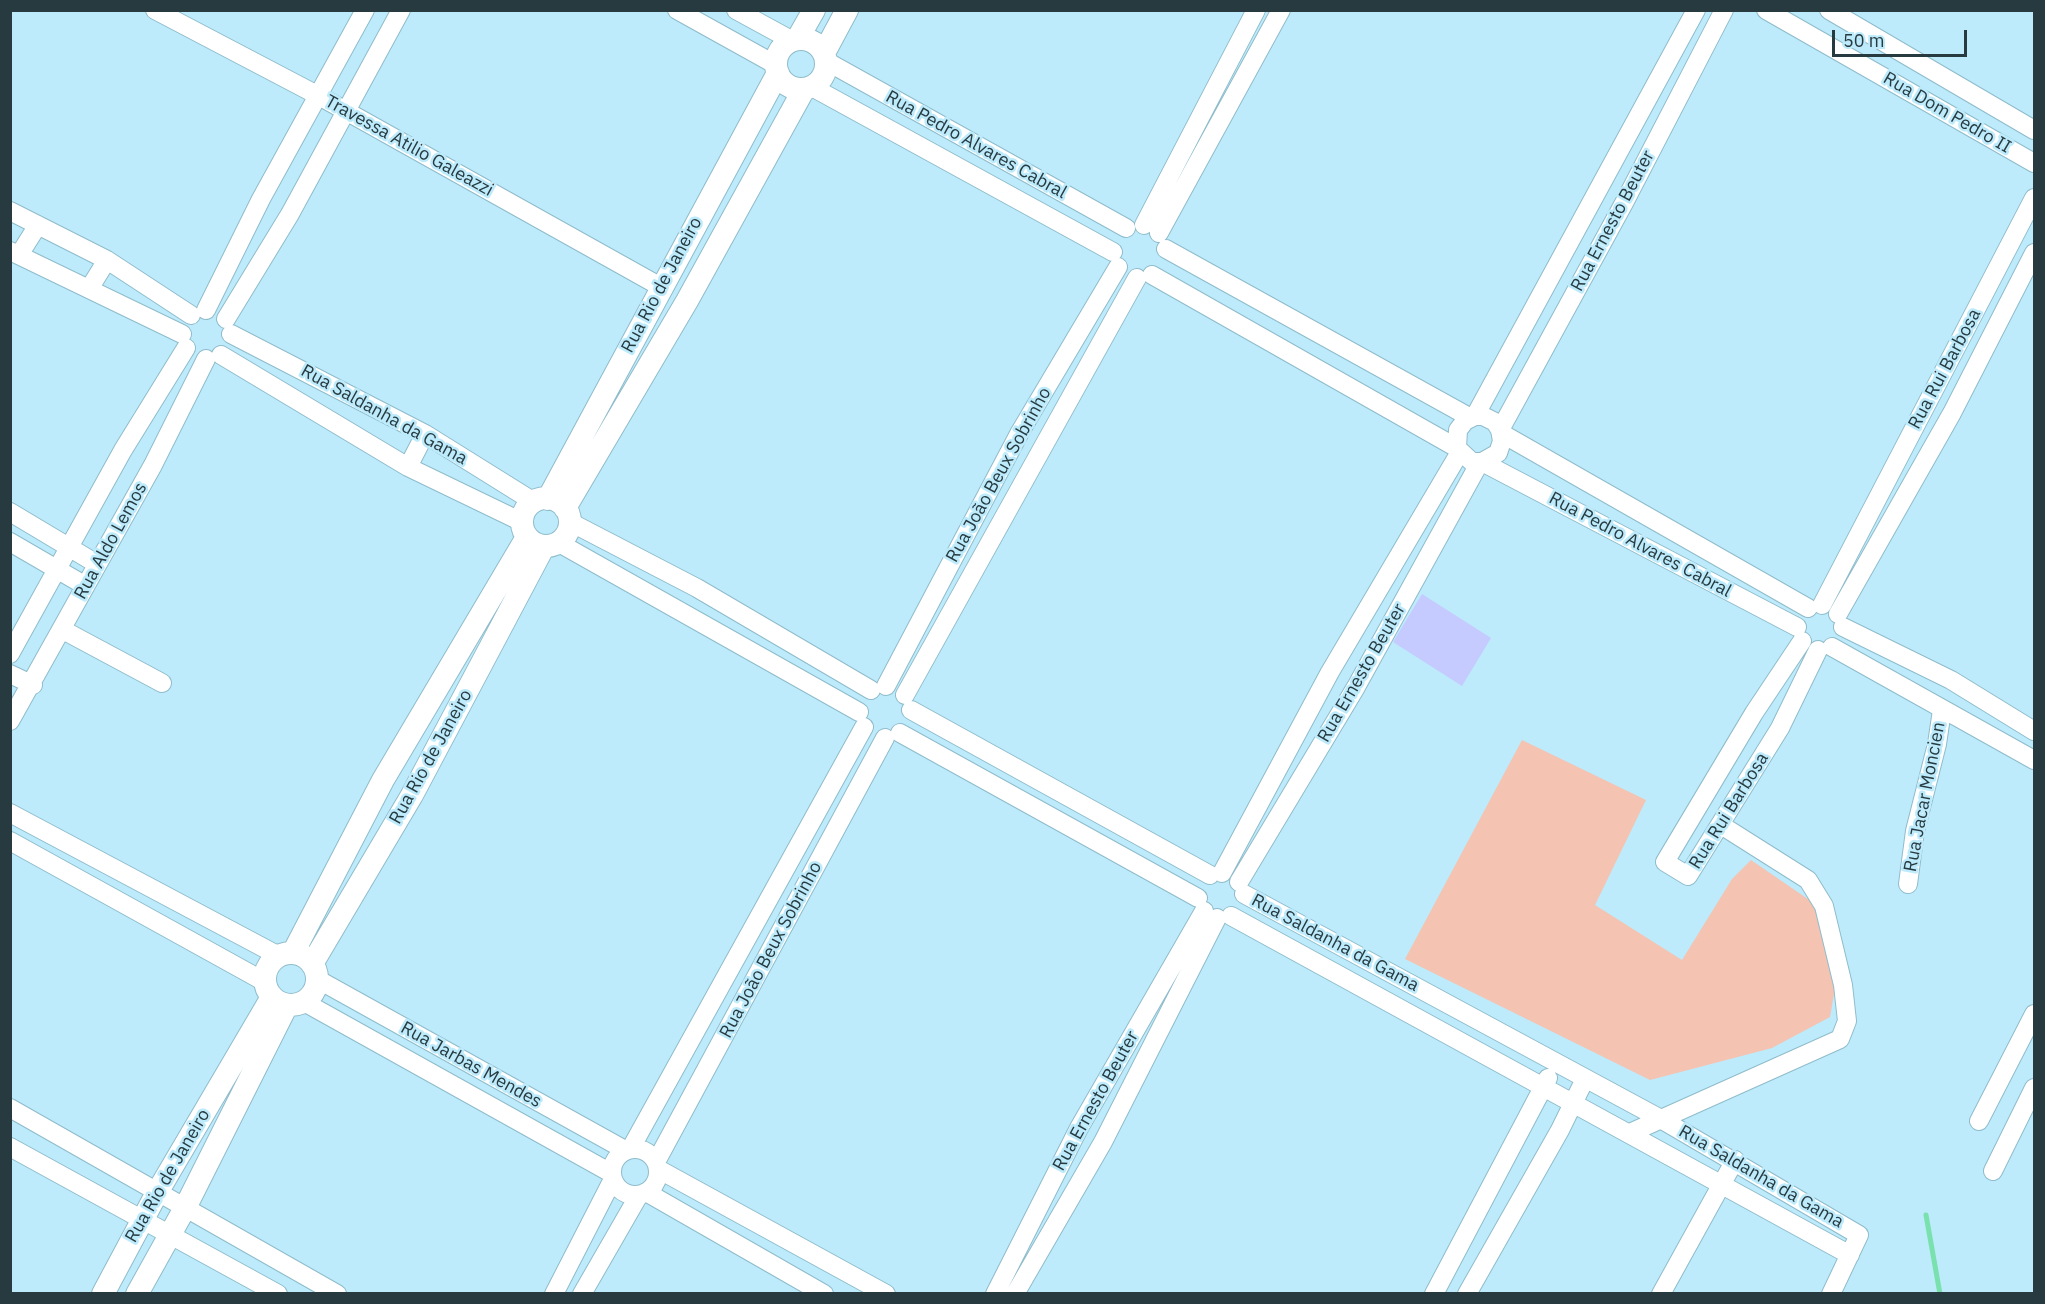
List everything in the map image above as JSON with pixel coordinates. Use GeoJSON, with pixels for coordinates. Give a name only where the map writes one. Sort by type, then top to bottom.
{"type":"FeatureCollection","features":[{"type":"Feature","properties":{"kind":"main road"},"geometry":{"type":"LineString","coordinates":[[814,10],[795,39],[779,50],[777,69],[788,85],[808,88],[823,76],[825,57],[847,10]]}},
{"type":"Feature","properties":{"kind":"main road"},"geometry":{"type":"LineString","coordinates":[[795,39],[813,42],[825,57]]}},
{"type":"Feature","properties":{"kind":"main road","name":"Rua Rio de Janeiro"},"geometry":{"type":"LineString","coordinates":[[555,508],[661,286],[777,69]]}},
{"type":"Feature","properties":{"kind":"main road","name":"Rua Rio de Janeiro"},"geometry":{"type":"LineString","coordinates":[[555,508],[703,272],[808,88]]}},
{"type":"Feature","properties":{"kind":"main road"},"geometry":{"type":"LineString","coordinates":[[677,257],[703,272]]}},
{"type":"Feature","properties":{"kind":"main road"},"geometry":{"type":"LineString","coordinates":[[528,507],[555,508],[565,537],[538,537],[528,507]]}},
{"type":"Feature","properties":{"kind":"main road","name":"Rua Rio de Janeiro"},"geometry":{"type":"LineString","coordinates":[[300,963],[383,780],[538,537]]}},
{"type":"Feature","properties":{"kind":"main road","name":"Rua Rio de Janeiro"},"geometry":{"type":"LineString","coordinates":[[300,963],[412,795],[538,537]]}},
{"type":"Feature","properties":{"kind":"main road"},"geometry":{"type":"LineString","coordinates":[[383,780],[412,795]]}},
{"type":"Feature","properties":{"kind":"main road"},"geometry":{"type":"LineString","coordinates":[[300,963],[315,988],[282,996],[268,967],[300,963]]}},
{"type":"Feature","properties":{"kind":"main road","name":"Rua Rio de Janeiro"},"geometry":{"type":"LineString","coordinates":[[103,1293],[158,1191],[282,996]]}},
{"type":"Feature","properties":{"kind":"main road","name":"Rua Rio de Janeiro"},"geometry":{"type":"LineString","coordinates":[[137,1293],[186,1206],[282,996]]}},
{"type":"Feature","properties":{"kind":"street","name":"Travessa Atilio Galeazzi"},"geometry":{"type":"LineString","coordinates":[[155,10],[346,111],[661,286]]}},
{"type":"Feature","properties":{"kind":"street"},"geometry":{"type":"LineString","coordinates":[[184,341],[186,320],[199,312],[365,10]]}},
{"type":"Feature","properties":{"kind":"street"},"geometry":{"type":"LineString","coordinates":[[38,225],[15,253],[89,289],[184,341],[192,354],[213,357],[227,349],[229,326],[401,10]]}},
{"type":"Feature","properties":{"kind":"street"},"geometry":{"type":"LineString","coordinates":[[677,10],[777,69]]}},
{"type":"Feature","properties":{"kind":"street"},"geometry":{"type":"LineString","coordinates":[[736,10],[795,39]]}},
{"type":"Feature","properties":{"kind":"street"},"geometry":{"type":"LineString","coordinates":[[1149,234],[1256,10]]}},
{"type":"Feature","properties":{"kind":"street"},"geometry":{"type":"LineString","coordinates":[[1281,10],[1149,234],[1115,242],[1116,259],[1124,273],[1145,277],[1290,353],[1459,450],[1472,462],[1481,462],[1498,453],[1502,441],[1495,422],[1483,416],[1465,421],[1458,429],[1459,450]]}},
{"type":"Feature","properties":{"kind":"street","name":"Rua Ernesto Beuter"},"geometry":{"type":"LineString","coordinates":[[1473,417],[1696,10]]}},
{"type":"Feature","properties":{"kind":"street","name":"Rua Ernesto Beuter"},"geometry":{"type":"LineString","coordinates":[[1500,431],[1624,202],[1724,10]]}},
{"type":"Feature","properties":{"kind":"street","name":"Rua Dom Pedro II"},"geometry":{"type":"LineString","coordinates":[[1766,10],[2034,163]]}},
{"type":"Feature","properties":{"kind":"street","name":"Rua Dom Pedro II"},"geometry":{"type":"LineString","coordinates":[[1828,10],[2034,130]]}},
{"type":"Feature","properties":{"kind":"street","name":"Rua Pedro Alvares Cabral"},"geometry":{"type":"LineString","coordinates":[[825,57],[1149,234],[1304,325],[1473,417]]}},
{"type":"Feature","properties":{"kind":"street","name":"Rua Pedro Alvares Cabral"},"geometry":{"type":"LineString","coordinates":[[808,88],[1116,259]]}},
{"type":"Feature","properties":{"kind":"street","name":"Rua Rui Barbosa"},"geometry":{"type":"LineString","coordinates":[[1815,606],[1929,398],[2034,198]]}},
{"type":"Feature","properties":{"kind":"street"},"geometry":{"type":"LineString","coordinates":[[261,199],[290,214]]}},
{"type":"Feature","properties":{"kind":"street"},"geometry":{"type":"LineString","coordinates":[[10,211],[108,260],[199,312],[220,314],[229,326]]}},
{"type":"Feature","properties":{"kind":"street"},"geometry":{"type":"LineString","coordinates":[[1145,277],[1163,264],[1149,234]]}},
{"type":"Feature","properties":{"kind":"street","name":"Rua Rui Barbosa"},"geometry":{"type":"LineString","coordinates":[[1841,621],[2034,253]]}},
{"type":"Feature","properties":{"kind":"street","name":"Rua João Beux Sobrinho"},"geometry":{"type":"LineString","coordinates":[[878,688],[1116,259]]}},
{"type":"Feature","properties":{"kind":"street"},"geometry":{"type":"LineString","coordinates":[[89,289],[108,260]]}},
{"type":"Feature","properties":{"kind":"street","name":"Rua João Beux Sobrinho"},"geometry":{"type":"LineString","coordinates":[[908,703],[1145,277]]}},
{"type":"Feature","properties":{"kind":"street"},"geometry":{"type":"LineString","coordinates":[[1290,353],[1304,325]]}},
{"type":"Feature","properties":{"kind":"street","name":"Rua Saldanha da Gama"},"geometry":{"type":"LineString","coordinates":[[229,326],[878,688]]}},
{"type":"Feature","properties":{"kind":"street","name":"Rua Aldo Lemos"},"geometry":{"type":"LineString","coordinates":[[10,654],[184,341]]}},
{"type":"Feature","properties":{"kind":"street","name":"Rua Saldanha da Gama"},"geometry":{"type":"LineString","coordinates":[[213,357],[408,466],[683,614],[862,720]]}},
{"type":"Feature","properties":{"kind":"street","name":"Rua Aldo Lemos"},"geometry":{"type":"LineString","coordinates":[[10,721],[33,685],[84,585],[213,357]]}},
{"type":"Feature","properties":{"kind":"street"},"geometry":{"type":"LineString","coordinates":[[1353,389],[1369,361]]}},
{"type":"Feature","properties":{"kind":"street"},"geometry":{"type":"LineString","coordinates":[[1929,398],[1952,413]]}},
{"type":"Feature","properties":{"kind":"street","name":"Rua Pedro Alvares Cabral"},"geometry":{"type":"LineString","coordinates":[[1500,431],[1815,606]]}},
{"type":"Feature","properties":{"kind":"street"},"geometry":{"type":"LineString","coordinates":[[408,466],[425,434]]}},
{"type":"Feature","properties":{"kind":"street"},"geometry":{"type":"LineString","coordinates":[[123,450],[153,465]]}},
{"type":"Feature","properties":{"kind":"street","name":"Rua Ernesto Beuter"},"geometry":{"type":"LineString","coordinates":[[1212,911],[1200,885],[1216,874],[1459,450]]}},
{"type":"Feature","properties":{"kind":"street","name":"Rua Pedro Alvares Cabral"},"geometry":{"type":"LineString","coordinates":[[1481,462],[1799,634]]}},
{"type":"Feature","properties":{"kind":"street","name":"Rua Ernesto Beuter"},"geometry":{"type":"LineString","coordinates":[[1212,911],[1241,907],[1242,888],[1481,462]]}},
{"type":"Feature","properties":{"kind":"street"},"geometry":{"type":"LineString","coordinates":[[10,512],[70,545],[97,564]]}},
{"type":"Feature","properties":{"kind":"street"},"geometry":{"type":"LineString","coordinates":[[10,542],[84,585]]}},
{"type":"Feature","properties":{"kind":"street"},"geometry":{"type":"LineString","coordinates":[[683,614],[697,588]]}},
{"type":"Feature","properties":{"kind":"street"},"geometry":{"type":"LineString","coordinates":[[2034,731],[1951,680],[1815,606],[1802,613],[1799,634],[2034,760]]}},
{"type":"Feature","properties":{"kind":"street"},"geometry":{"type":"LineString","coordinates":[[1825,648],[1841,635],[1841,621]]}},
{"type":"Feature","properties":{"kind":"street"},"geometry":{"type":"LineString","coordinates":[[63,630],[162,683]]}},
{"type":"Feature","properties":{"kind":"street","name":"Rua Rui Barbosa"},"geometry":{"type":"LineString","coordinates":[[1799,634],[1665,862],[1688,876],[1780,728],[1825,648]]}},
{"type":"Feature","properties":{"kind":"street"},"geometry":{"type":"LineString","coordinates":[[10,674],[33,685]]}},
{"type":"Feature","properties":{"kind":"street"},"geometry":{"type":"LineString","coordinates":[[908,703],[906,726],[893,735],[862,720],[860,704],[878,688],[893,687],[908,703],[1216,874]]}},
{"type":"Feature","properties":{"kind":"street","name":"Rua Jacar Moncien"},"geometry":{"type":"LineString","coordinates":[[1908,884],[1915,831],[1937,744],[1942,710]]}},
{"type":"Feature","properties":{"kind":"street"},"geometry":{"type":"LineString","coordinates":[[1754,712],[1780,728]]}},
{"type":"Feature","properties":{"kind":"street","name":"Rua João Beux Sobrinho"},"geometry":{"type":"LineString","coordinates":[[628,1149],[862,720]]}},
{"type":"Feature","properties":{"kind":"street","name":"Rua João Beux Sobrinho"},"geometry":{"type":"LineString","coordinates":[[657,1166],[893,735]]}},
{"type":"Feature","properties":{"kind":"street","name":"Rua Saldanha da Gama"},"geometry":{"type":"LineString","coordinates":[[893,735],[1212,911],[1630,1133],[1721,1186],[1850,1255],[1859,1235],[1735,1160],[1216,874]]}},
{"type":"Feature","properties":{"kind":"street","name":"Rua Jarbas Mendes"},"geometry":{"type":"LineString","coordinates":[[10,813],[300,963],[628,1149]]}},
{"type":"Feature","properties":{"kind":"street"},"geometry":{"type":"LineString","coordinates":[[1630,1133],[1659,1118],[1840,1039],[1846,1021],[1843,985],[1824,906],[1808,880],[1721,825]]}},
{"type":"Feature","properties":{"kind":"street","name":"Rua Jarbas Mendes"},"geometry":{"type":"LineString","coordinates":[[10,840],[282,996],[612,1176]]}},
{"type":"Feature","properties":{"kind":"street","name":"Rua Ernesto Beuter"},"geometry":{"type":"LineString","coordinates":[[995,1293],[1078,1128],[1212,911]]}},
{"type":"Feature","properties":{"kind":"street","name":"Rua Ernesto Beuter"},"geometry":{"type":"LineString","coordinates":[[1015,1293],[1103,1142],[1212,911]]}},
{"type":"Feature","properties":{"kind":"street"},"geometry":{"type":"LineString","coordinates":[[1979,1121],[2034,1014]]}},
{"type":"Feature","properties":{"kind":"street"},"geometry":{"type":"LineString","coordinates":[[1434,1293],[1556,1063]]}},
{"type":"Feature","properties":{"kind":"street"},"geometry":{"type":"LineString","coordinates":[[1467,1293],[1586,1079]]}},
{"type":"Feature","properties":{"kind":"street"},"geometry":{"type":"LineString","coordinates":[[1993,1171],[2034,1088]]}},
{"type":"Feature","properties":{"kind":"street"},"geometry":{"type":"LineString","coordinates":[[10,1108],[337,1293]]}},
{"type":"Feature","properties":{"kind":"street"},"geometry":{"type":"LineString","coordinates":[[10,1147],[278,1293]]}},
{"type":"Feature","properties":{"kind":"street"},"geometry":{"type":"LineString","coordinates":[[554,1293],[612,1176],[615,1159],[628,1149],[646,1151],[657,1166],[886,1293]]}},
{"type":"Feature","properties":{"kind":"street"},"geometry":{"type":"LineString","coordinates":[[1661,1293],[1735,1160]]}},
{"type":"Feature","properties":{"kind":"street"},"geometry":{"type":"LineString","coordinates":[[582,1293],[643,1194],[656,1183],[657,1166]]}},
{"type":"Feature","properties":{"kind":"street"},"geometry":{"type":"LineString","coordinates":[[612,1176],[620,1191],[643,1194],[824,1293]]}},
{"type":"Feature","properties":{"kind":"street"},"geometry":{"type":"LineString","coordinates":[[1831,1293],[1850,1255]]}},
{"type":"Feature","properties":{"kind":"shaded area"},"geometry":{"type":"Polygon","coordinates":[[[1522,740],[1646,800],[1595,905],[1682,960],[1732,879],[1751,860],[1821,908],[1837,977],[1830,1017],[1772,1048],[1650,1080],[1405,959],[1522,740]]]}},
{"type":"Feature","properties":{"kind":"building"},"geometry":{"type":"Polygon","coordinates":[[[1422,594],[1491,638],[1462,686],[1393,642],[1422,594]]]}},
{"type":"Feature","properties":{"kind":"waterway"},"geometry":{"type":"LineString","coordinates":[[1926,1215],[1940,1294]]}}]}
